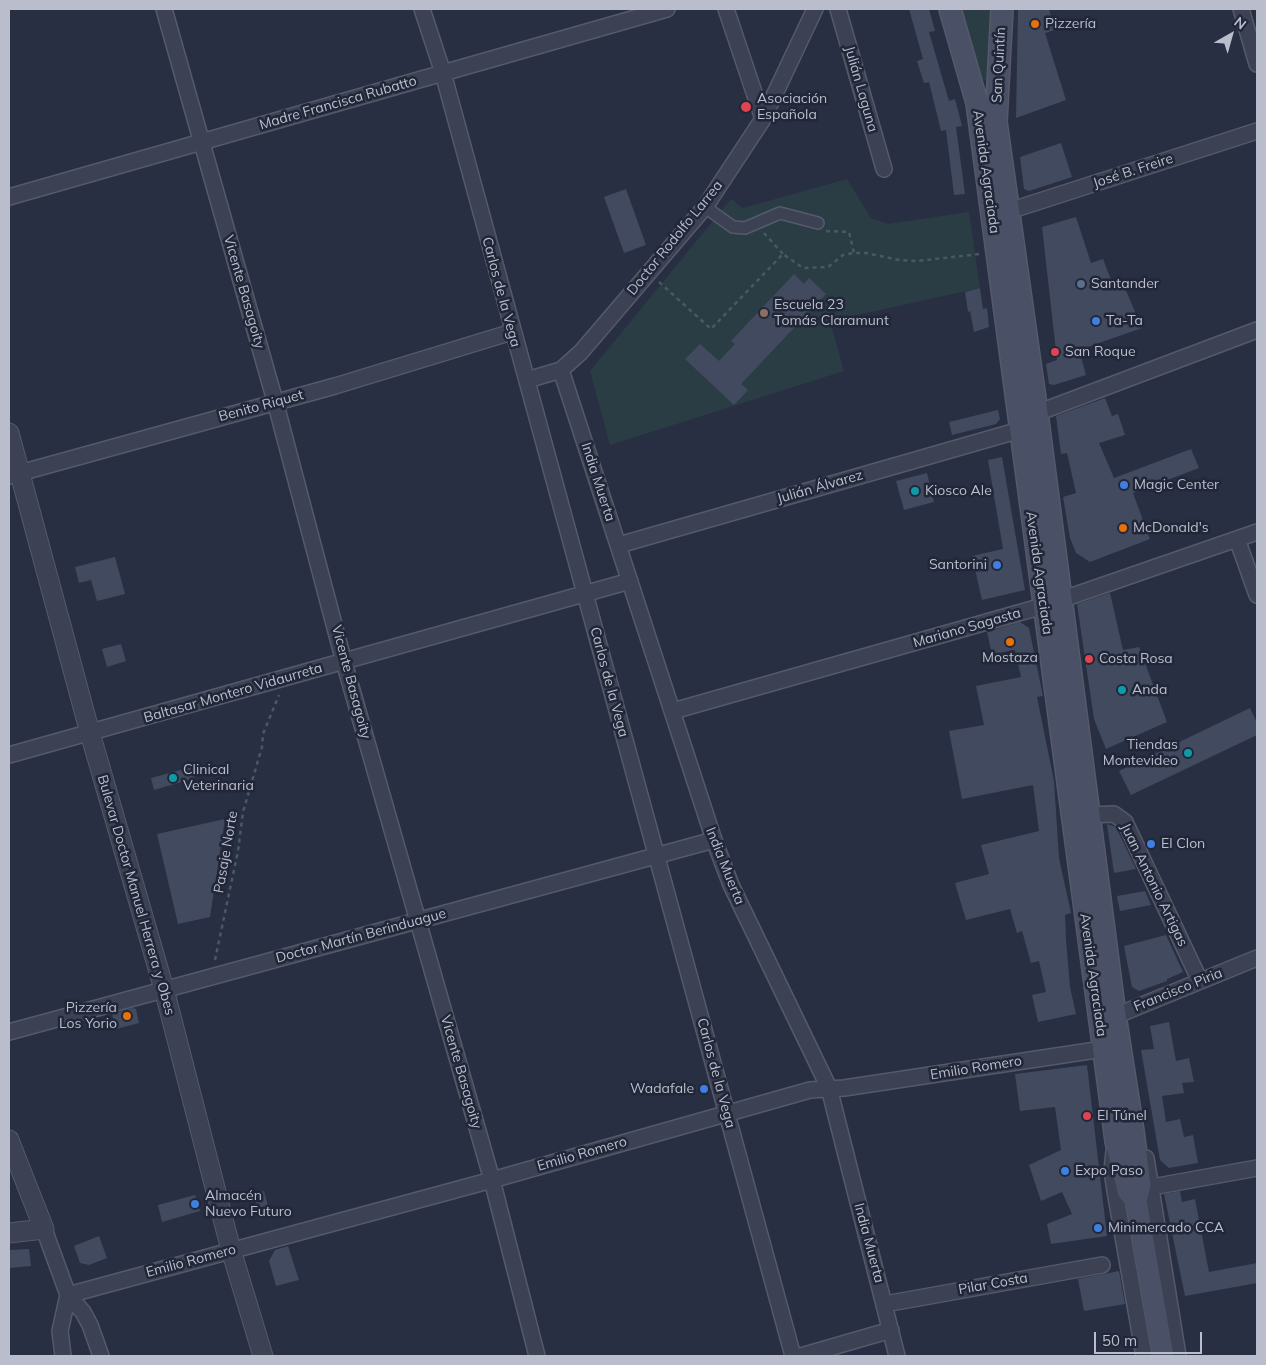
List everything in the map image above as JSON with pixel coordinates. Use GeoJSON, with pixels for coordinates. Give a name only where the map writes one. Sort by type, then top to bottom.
{"type":"FeatureCollection","features":[{"type":"Feature","properties":{"kind":"main road","name":"Avenida Agraciada"},"geometry":{"type":"LineString","coordinates":[[950,9],[977,103],[1020,430],[1090,815],[1107,1020],[1103,1049],[1125,1136],[1144,1194],[1163,1356]]}},
{"type":"Feature","properties":{"kind":"main road","name":"San Quintín"},"geometry":{"type":"LineString","coordinates":[[996,122],[1002,9]]}},
{"type":"Feature","properties":{"kind":"main road","name":"Avenida Agraciada"},"geometry":{"type":"LineString","coordinates":[[996,122],[1037,413],[1052,603],[1107,1020],[1125,1136]]}},
{"type":"Feature","properties":{"kind":"street","name":"Vicente Basagoity"},"geometry":{"type":"LineString","coordinates":[[164,9],[275,401],[344,662],[492,1180],[537,1356]]}},
{"type":"Feature","properties":{"kind":"street","name":"Carlos de la Vega"},"geometry":{"type":"LineString","coordinates":[[422,9],[443,73],[512,332],[527,380],[793,1356]]}},
{"type":"Feature","properties":{"kind":"street","name":"Madre Francisca Rubatto"},"geometry":{"type":"LineString","coordinates":[[9,197],[667,9]]}},
{"type":"Feature","properties":{"kind":"street"},"geometry":{"type":"LineString","coordinates":[[726,9],[762,119]]}},
{"type":"Feature","properties":{"kind":"street","name":"Doctor Rodolfo Larrea"},"geometry":{"type":"LineString","coordinates":[[527,380],[561,370],[581,352],[705,206],[762,119],[815,9]]}},
{"type":"Feature","properties":{"kind":"street","name":"Julián Laguna"},"geometry":{"type":"LineString","coordinates":[[838,9],[884,169]]}},
{"type":"Feature","properties":{"kind":"street"},"geometry":{"type":"LineString","coordinates":[[1241,9],[1257,64]]}},
{"type":"Feature","properties":{"kind":"street","name":"José B. Freire"},"geometry":{"type":"LineString","coordinates":[[1008,211],[1257,131]]}},
{"type":"Feature","properties":{"kind":"street"},"geometry":{"type":"LineString","coordinates":[[705,206],[733,227],[746,228],[780,213],[818,223]]}},
{"type":"Feature","properties":{"kind":"street"},"geometry":{"type":"LineString","coordinates":[[1037,413],[1257,330]]}},
{"type":"Feature","properties":{"kind":"street","name":"Benito Riquet"},"geometry":{"type":"LineString","coordinates":[[14,475],[275,401],[335,386],[512,332]]}},
{"type":"Feature","properties":{"kind":"street","name":"India Muerta"},"geometry":{"type":"LineString","coordinates":[[561,370],[714,840],[731,885],[829,1088],[897,1356]]}},
{"type":"Feature","properties":{"kind":"street","name":"Julián Álvarez"},"geometry":{"type":"LineString","coordinates":[[618,545],[1020,430]]}},
{"type":"Feature","properties":{"kind":"street","name":"Bulevar Doctor Manuel Herrera y Obes"},"geometry":{"type":"LineString","coordinates":[[9,433],[14,475],[164,989],[231,1250],[263,1356]]}},
{"type":"Feature","properties":{"kind":"street","name":"Mariano Sagasta"},"geometry":{"type":"LineString","coordinates":[[673,711],[1052,603],[1257,532]]}},
{"type":"Feature","properties":{"kind":"street"},"geometry":{"type":"LineString","coordinates":[[1237,540],[1257,595]]}},
{"type":"Feature","properties":{"kind":"street","name":"Baltasar Montero Vidaurreta"},"geometry":{"type":"LineString","coordinates":[[9,755],[630,581]]}},
{"type":"Feature","properties":{"kind":"street","name":"Juan Antonio Artigas"},"geometry":{"type":"LineString","coordinates":[[1090,815],[1114,814],[1125,822],[1200,981]]}},
{"type":"Feature","properties":{"kind":"street","name":"Doctor Martín Berinduague"},"geometry":{"type":"LineString","coordinates":[[9,1032],[714,840]]}},
{"type":"Feature","properties":{"kind":"street","name":"Francisco Piria"},"geometry":{"type":"LineString","coordinates":[[1107,1020],[1257,958]]}},
{"type":"Feature","properties":{"kind":"street","name":"Emilio Romero"},"geometry":{"type":"LineString","coordinates":[[68,1296],[492,1180],[810,1090],[844,1088],[1103,1049]]}},
{"type":"Feature","properties":{"kind":"street","name":"Avenida Agraciada"},"geometry":{"type":"LineString","coordinates":[[1125,1136],[1113,1177],[1144,1356]]}},
{"type":"Feature","properties":{"kind":"street"},"geometry":{"type":"LineString","coordinates":[[9,1140],[68,1296],[83,1312],[90,1325],[101,1356]]}},
{"type":"Feature","properties":{"kind":"street"},"geometry":{"type":"LineString","coordinates":[[1144,1194],[1257,1168]]}},
{"type":"Feature","properties":{"kind":"street","name":"Avenida Agraciada"},"geometry":{"type":"LineString","coordinates":[[1144,1194],[1178,1356]]}},
{"type":"Feature","properties":{"kind":"street"},"geometry":{"type":"LineString","coordinates":[[9,1233],[44,1229]]}},
{"type":"Feature","properties":{"kind":"street","name":"Pilar Costa"},"geometry":{"type":"LineString","coordinates":[[885,1304],[1102,1265]]}},
{"type":"Feature","properties":{"kind":"street"},"geometry":{"type":"LineString","coordinates":[[63,1356],[60,1331],[68,1296]]}},
{"type":"Feature","properties":{"kind":"street"},"geometry":{"type":"LineString","coordinates":[[801,1356],[891,1330]]}},
{"type":"Feature","properties":{"kind":"path"},"geometry":{"type":"LineString","coordinates":[[818,223],[827,232],[849,232],[854,253]]}},
{"type":"Feature","properties":{"kind":"path"},"geometry":{"type":"LineString","coordinates":[[756,224],[783,254],[803,268],[828,267],[843,255],[854,253],[866,253],[899,260],[917,261],[953,256],[997,254]]}},
{"type":"Feature","properties":{"kind":"path"},"geometry":{"type":"LineString","coordinates":[[649,273],[711,329],[783,254]]}},
{"type":"Feature","properties":{"kind":"path","name":"Pasaje Norte"},"geometry":{"type":"LineString","coordinates":[[212,977],[238,851],[243,812],[262,747],[263,734],[288,678]]}},
{"type":"Feature","properties":{"kind":"shaded area"},"geometry":{"type":"Polygon","coordinates":[[[960,9],[993,9],[989,80],[982,79],[960,9]]]}},
{"type":"Feature","properties":{"kind":"shaded area"},"geometry":{"type":"Polygon","coordinates":[[[847,179],[871,218],[888,224],[969,212],[980,288],[830,321],[844,371],[610,445],[590,371],[731,199],[743,208],[847,179]]]}},
{"type":"Feature","properties":{"kind":"building"},"geometry":{"type":"Polygon","coordinates":[[[909,9],[929,9],[935,31],[929,32],[949,101],[955,99],[962,126],[956,127],[965,194],[954,195],[946,130],[941,131],[929,82],[924,83],[917,61],[923,59],[909,9]]]}},
{"type":"Feature","properties":{"kind":"building"},"geometry":{"type":"Polygon","coordinates":[[[1018,9],[1049,9],[1055,30],[1045,33],[1066,100],[1016,118],[1018,9]]]}},
{"type":"Feature","properties":{"kind":"building"},"geometry":{"type":"Polygon","coordinates":[[[1061,143],[1072,177],[1029,191],[1024,189],[1020,157],[1061,143]]]}},
{"type":"Feature","properties":{"kind":"building"},"geometry":{"type":"Polygon","coordinates":[[[626,189],[646,245],[624,253],[604,197],[626,189]]]}},
{"type":"Feature","properties":{"kind":"building"},"geometry":{"type":"Polygon","coordinates":[[[1076,217],[1091,263],[1103,259],[1115,290],[1124,286],[1142,328],[1079,350],[1086,375],[1054,385],[1049,384],[1046,364],[1057,360],[1042,227],[1076,217]]]}},
{"type":"Feature","properties":{"kind":"building"},"geometry":{"type":"Polygon","coordinates":[[[794,274],[804,284],[809,278],[826,294],[741,384],[748,390],[734,405],[685,359],[700,344],[719,361],[735,344],[731,341],[794,274]]]}},
{"type":"Feature","properties":{"kind":"building"},"geometry":{"type":"Polygon","coordinates":[[[980,288],[983,309],[987,308],[989,327],[974,332],[965,292],[980,288]]]}},
{"type":"Feature","properties":{"kind":"building"},"geometry":{"type":"Polygon","coordinates":[[[1105,398],[1112,416],[1118,414],[1125,435],[1099,443],[1114,478],[1191,449],[1199,468],[1133,493],[1150,539],[1090,562],[1076,553],[1070,538],[1063,497],[1076,493],[1067,453],[1061,454],[1056,416],[1105,398]]]}},
{"type":"Feature","properties":{"kind":"building"},"geometry":{"type":"Polygon","coordinates":[[[998,410],[1000,419],[996,424],[952,435],[949,422],[998,410]]]}},
{"type":"Feature","properties":{"kind":"building"},"geometry":{"type":"Polygon","coordinates":[[[1002,457],[1025,590],[982,600],[972,556],[1003,549],[988,460],[1002,457]]]}},
{"type":"Feature","properties":{"kind":"building","name":"Kiosco Ale"},"geometry":{"type":"Polygon","coordinates":[[[927,473],[934,502],[904,510],[896,481],[927,473]]]}},
{"type":"Feature","properties":{"kind":"building"},"geometry":{"type":"Polygon","coordinates":[[[115,557],[125,594],[97,601],[91,580],[79,583],[75,567],[115,557]]]}},
{"type":"Feature","properties":{"kind":"building"},"geometry":{"type":"Polygon","coordinates":[[[1110,593],[1123,650],[1139,647],[1167,722],[1106,749],[1094,719],[1077,604],[1110,593]]]}},
{"type":"Feature","properties":{"kind":"building"},"geometry":{"type":"Polygon","coordinates":[[[1020,622],[1029,628],[1043,696],[1037,697],[1054,781],[1059,858],[1071,913],[1065,915],[1066,940],[1070,987],[1076,1014],[1038,1022],[1032,995],[1046,992],[1039,961],[1031,963],[1022,931],[1017,933],[1010,909],[966,920],[955,883],[989,874],[981,845],[1039,831],[1033,785],[962,799],[949,731],[984,725],[976,686],[1021,677],[1015,650],[992,654],[987,632],[1020,622]]]}},
{"type":"Feature","properties":{"kind":"building"},"geometry":{"type":"Polygon","coordinates":[[[121,644],[126,661],[107,667],[102,649],[121,644]]]}},
{"type":"Feature","properties":{"kind":"building","name":"Tiendas Montevideo"},"geometry":{"type":"Polygon","coordinates":[[[1250,708],[1257,723],[1257,735],[1131,795],[1119,771],[1250,708]]]}},
{"type":"Feature","properties":{"kind":"building","name":"Clinical Veterinaria"},"geometry":{"type":"Polygon","coordinates":[[[192,767],[195,778],[154,790],[151,778],[192,767]]]}},
{"type":"Feature","properties":{"kind":"building"},"geometry":{"type":"Polygon","coordinates":[[[225,819],[210,917],[178,924],[157,834],[225,819]]]}},
{"type":"Feature","properties":{"kind":"building"},"geometry":{"type":"Polygon","coordinates":[[[1107,824],[1116,827],[1136,869],[1114,873],[1107,824]]]}},
{"type":"Feature","properties":{"kind":"building"},"geometry":{"type":"Polygon","coordinates":[[[1145,891],[1151,905],[1120,911],[1117,896],[1145,891]]]}},
{"type":"Feature","properties":{"kind":"building"},"geometry":{"type":"Polygon","coordinates":[[[1166,935],[1183,972],[1167,979],[1167,981],[1139,991],[1132,987],[1124,946],[1166,935]]]}},
{"type":"Feature","properties":{"kind":"building"},"geometry":{"type":"Polygon","coordinates":[[[133,1008],[136,1009],[139,1023],[116,1029],[112,1014],[133,1008]]]}},
{"type":"Feature","properties":{"kind":"building"},"geometry":{"type":"Polygon","coordinates":[[[1169,1022],[1176,1061],[1189,1058],[1194,1082],[1182,1083],[1184,1093],[1162,1096],[1166,1122],[1180,1119],[1184,1137],[1193,1135],[1198,1163],[1169,1168],[1160,1160],[1141,1050],[1154,1049],[1150,1026],[1169,1022]]]}},
{"type":"Feature","properties":{"kind":"building"},"geometry":{"type":"Polygon","coordinates":[[[1087,1065],[1107,1236],[1051,1244],[1047,1224],[1072,1214],[1062,1192],[1041,1201],[1029,1165],[1061,1150],[1055,1107],[1020,1111],[1015,1074],[1087,1065]]]}},
{"type":"Feature","properties":{"kind":"building"},"geometry":{"type":"Polygon","coordinates":[[[264,1191],[271,1217],[260,1219],[253,1194],[264,1191]]]}},
{"type":"Feature","properties":{"kind":"building"},"geometry":{"type":"Polygon","coordinates":[[[1180,1191],[1182,1202],[1195,1199],[1209,1272],[1257,1263],[1257,1283],[1185,1296],[1164,1194],[1180,1191]]]}},
{"type":"Feature","properties":{"kind":"building"},"geometry":{"type":"Polygon","coordinates":[[[195,1195],[200,1211],[162,1222],[158,1205],[195,1195]]]}},
{"type":"Feature","properties":{"kind":"building"},"geometry":{"type":"Polygon","coordinates":[[[99,1236],[107,1258],[89,1265],[80,1263],[74,1246],[99,1236]]]}},
{"type":"Feature","properties":{"kind":"building"},"geometry":{"type":"Polygon","coordinates":[[[288,1246],[299,1280],[276,1286],[269,1261],[275,1250],[288,1246]]]}},
{"type":"Feature","properties":{"kind":"building"},"geometry":{"type":"Polygon","coordinates":[[[29,1249],[31,1266],[9,1268],[9,1250],[29,1249]]]}},
{"type":"Feature","properties":{"kind":"building"},"geometry":{"type":"Polygon","coordinates":[[[1119,1271],[1125,1304],[1084,1311],[1078,1279],[1119,1271]]]}},
{"type":"Feature","properties":{"kind":"place","name":"Pizzería"},"geometry":{"type":"Point","coordinates":[1035,24]}},
{"type":"Feature","properties":{"kind":"place","name":"Asociación Española"},"geometry":{"type":"Point","coordinates":[746,107]}},
{"type":"Feature","properties":{"kind":"place","name":"Santander"},"geometry":{"type":"Point","coordinates":[1081,284]}},
{"type":"Feature","properties":{"kind":"place","name":"Escuela 23 Tomás Claramunt"},"geometry":{"type":"Point","coordinates":[764,313]}},
{"type":"Feature","properties":{"kind":"place","name":"Ta-Ta"},"geometry":{"type":"Point","coordinates":[1096,321]}},
{"type":"Feature","properties":{"kind":"place","name":"San Roque"},"geometry":{"type":"Point","coordinates":[1055,352]}},
{"type":"Feature","properties":{"kind":"place","name":"Magic Center"},"geometry":{"type":"Point","coordinates":[1124,485]}},
{"type":"Feature","properties":{"kind":"place","name":"Kiosco Ale"},"geometry":{"type":"Point","coordinates":[915,491]}},
{"type":"Feature","properties":{"kind":"place","name":"McDonald's"},"geometry":{"type":"Point","coordinates":[1123,528]}},
{"type":"Feature","properties":{"kind":"place","name":"Santorini"},"geometry":{"type":"Point","coordinates":[997,565]}},
{"type":"Feature","properties":{"kind":"place","name":"Mostaza"},"geometry":{"type":"Point","coordinates":[1010,642]}},
{"type":"Feature","properties":{"kind":"place","name":"Costa Rosa"},"geometry":{"type":"Point","coordinates":[1089,659]}},
{"type":"Feature","properties":{"kind":"place","name":"Anda"},"geometry":{"type":"Point","coordinates":[1122,690]}},
{"type":"Feature","properties":{"kind":"place","name":"Tiendas Montevideo"},"geometry":{"type":"Point","coordinates":[1188,753]}},
{"type":"Feature","properties":{"kind":"place","name":"Clinical Veterinaria"},"geometry":{"type":"Point","coordinates":[173,778]}},
{"type":"Feature","properties":{"kind":"place","name":"El Clon"},"geometry":{"type":"Point","coordinates":[1151,844]}},
{"type":"Feature","properties":{"kind":"place","name":"Pizzería Los Yorio"},"geometry":{"type":"Point","coordinates":[127,1016]}},
{"type":"Feature","properties":{"kind":"place","name":"Wadafale"},"geometry":{"type":"Point","coordinates":[704,1089]}},
{"type":"Feature","properties":{"kind":"place","name":"El Túnel"},"geometry":{"type":"Point","coordinates":[1087,1116]}},
{"type":"Feature","properties":{"kind":"place","name":"Expo Paso"},"geometry":{"type":"Point","coordinates":[1065,1171]}},
{"type":"Feature","properties":{"kind":"place","name":"Almacén Nuevo Futuro"},"geometry":{"type":"Point","coordinates":[195,1204]}},
{"type":"Feature","properties":{"kind":"place","name":"Minimercado CCA"},"geometry":{"type":"Point","coordinates":[1098,1228]}}]}
